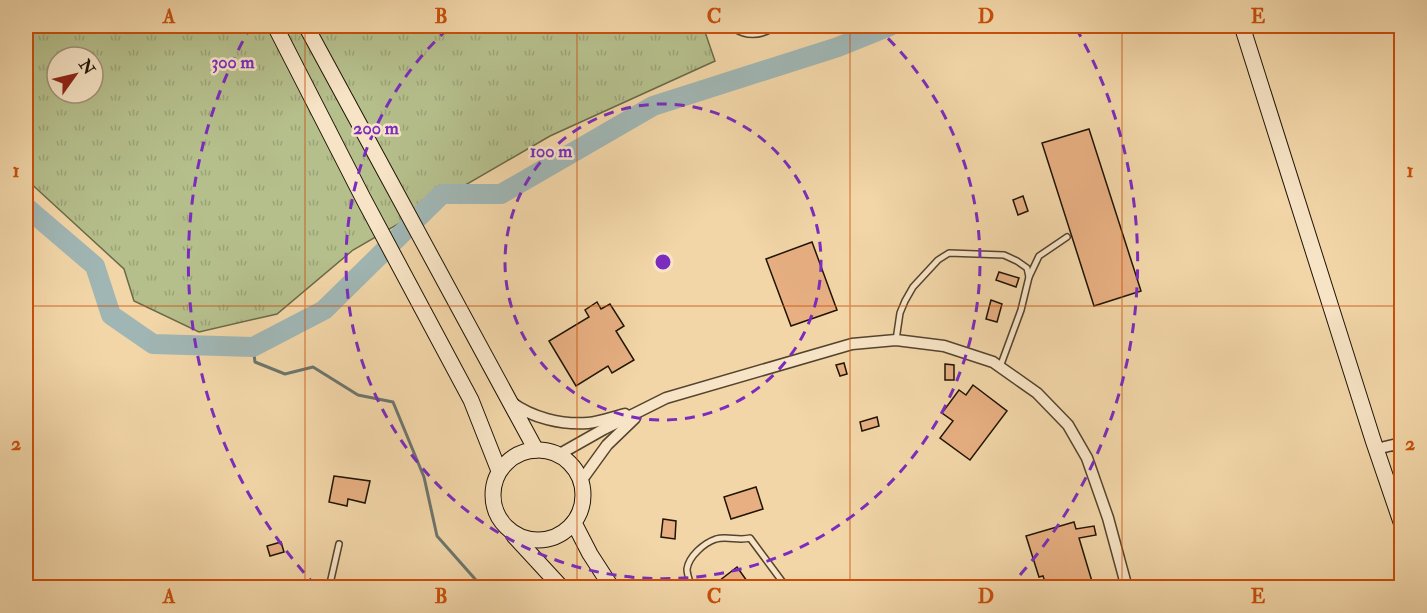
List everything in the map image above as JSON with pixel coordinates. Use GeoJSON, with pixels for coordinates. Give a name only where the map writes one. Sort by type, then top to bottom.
{"type":"FeatureCollection","features":[{"type":"Feature","properties":{"kind":"street"},"geometry":{"type":"LineString","coordinates":[[275,26],[363,198],[471,400],[500,471]]}},
{"type":"Feature","properties":{"kind":"street"},"geometry":{"type":"LineString","coordinates":[[306,26],[536,450]]}},
{"type":"Feature","properties":{"kind":"street"},"geometry":{"type":"LineString","coordinates":[[735,26],[738,29],[756,33],[772,26]]}},
{"type":"Feature","properties":{"kind":"street"},"geometry":{"type":"LineString","coordinates":[[1242,26],[1401,525]]}},
{"type":"Feature","properties":{"kind":"street"},"geometry":{"type":"LineString","coordinates":[[558,455],[666,399],[852,345],[896,339],[944,346],[993,362],[1037,393],[1068,425],[1087,458],[1108,518],[1127,588]]}},
{"type":"Feature","properties":{"kind":"street"},"geometry":{"type":"LineString","coordinates":[[509,400],[518,407],[549,420],[568,422],[588,423],[644,410]]}},
{"type":"Feature","properties":{"kind":"street"},"geometry":{"type":"LineString","coordinates":[[581,481],[607,445],[644,410]]}},
{"type":"Feature","properties":{"kind":"street"},"geometry":{"type":"LineString","coordinates":[[1376,449],[1393,445],[1401,449]]}},
{"type":"Feature","properties":{"kind":"street"},"geometry":{"type":"LineString","coordinates":[[508,529],[521,537],[535,541],[550,539],[563,533],[574,523],[581,510],[583,495],[581,481],[574,468],[558,455],[536,450],[522,453],[509,460],[494,483],[494,508],[500,520],[508,529],[562,588]]}},
{"type":"Feature","properties":{"kind":"street"},"geometry":{"type":"LineString","coordinates":[[574,523],[590,554],[612,588]]}},
{"type":"Feature","properties":{"kind":"lane"},"geometry":{"type":"LineString","coordinates":[[1000,367],[1015,329],[1029,277],[1039,256],[1067,237]]}},
{"type":"Feature","properties":{"kind":"lane"},"geometry":{"type":"LineString","coordinates":[[896,339],[900,313],[913,287],[938,260],[949,253],[1004,255],[1027,268],[1029,277]]}},
{"type":"Feature","properties":{"kind":"lane"},"geometry":{"type":"LineString","coordinates":[[692,588],[687,568],[691,559],[698,550],[718,538],[744,540],[750,538],[788,588]]}},
{"type":"Feature","properties":{"kind":"lane"},"geometry":{"type":"LineString","coordinates":[[329,588],[339,544]]}},
{"type":"Feature","properties":{"kind":"green space"},"geometry":{"type":"Polygon","coordinates":[[[26,26],[703,26],[715,61],[550,136],[353,250],[277,314],[199,332],[134,301],[124,269],[26,179],[26,26]]]}},
{"type":"Feature","properties":{"kind":"building"},"geometry":{"type":"Polygon","coordinates":[[[1089,129],[1141,291],[1094,306],[1042,143],[1089,129]]]}},
{"type":"Feature","properties":{"kind":"building"},"geometry":{"type":"Polygon","coordinates":[[[1023,196],[1028,211],[1018,215],[1013,200],[1023,196]]]}},
{"type":"Feature","properties":{"kind":"building"},"geometry":{"type":"Polygon","coordinates":[[[812,242],[837,310],[791,326],[766,259],[812,242]]]}},
{"type":"Feature","properties":{"kind":"building"},"geometry":{"type":"Polygon","coordinates":[[[999,272],[1019,278],[1016,287],[996,280],[999,272]]]}},
{"type":"Feature","properties":{"kind":"building"},"geometry":{"type":"Polygon","coordinates":[[[991,300],[1002,304],[997,322],[986,319],[991,300]]]}},
{"type":"Feature","properties":{"kind":"building"},"geometry":{"type":"Polygon","coordinates":[[[597,302],[601,309],[610,304],[624,326],[616,331],[634,360],[612,373],[608,366],[576,386],[549,341],[589,317],[585,310],[597,302]]]}},
{"type":"Feature","properties":{"kind":"building"},"geometry":{"type":"Polygon","coordinates":[[[844,363],[847,374],[840,376],[836,365],[844,363]]]}},
{"type":"Feature","properties":{"kind":"building"},"geometry":{"type":"Polygon","coordinates":[[[945,364],[954,365],[954,380],[945,380],[945,364]]]}},
{"type":"Feature","properties":{"kind":"building"},"geometry":{"type":"Polygon","coordinates":[[[973,385],[1007,411],[970,460],[940,438],[953,421],[942,413],[959,390],[966,395],[973,385]]]}},
{"type":"Feature","properties":{"kind":"building"},"geometry":{"type":"Polygon","coordinates":[[[877,417],[879,426],[862,431],[860,422],[877,417]]]}},
{"type":"Feature","properties":{"kind":"building"},"geometry":{"type":"Polygon","coordinates":[[[334,476],[370,481],[365,503],[348,499],[347,506],[329,502],[334,476]]]}},
{"type":"Feature","properties":{"kind":"building"},"geometry":{"type":"Polygon","coordinates":[[[756,487],[763,509],[731,519],[724,497],[756,487]]]}},
{"type":"Feature","properties":{"kind":"building"},"geometry":{"type":"Polygon","coordinates":[[[663,519],[676,521],[675,539],[661,537],[663,519]]]}},
{"type":"Feature","properties":{"kind":"building"},"geometry":{"type":"Polygon","coordinates":[[[1074,522],[1076,529],[1094,526],[1096,535],[1079,538],[1094,588],[1062,588],[1061,585],[1047,588],[1043,576],[1039,577],[1026,536],[1074,522]]]}},
{"type":"Feature","properties":{"kind":"building"},"geometry":{"type":"Polygon","coordinates":[[[281,542],[284,552],[270,556],[267,546],[281,542]]]}},
{"type":"Feature","properties":{"kind":"building"},"geometry":{"type":"Polygon","coordinates":[[[737,567],[752,588],[710,588],[737,567]]]}},
{"type":"Feature","properties":{"kind":"waterway"},"geometry":{"type":"LineString","coordinates":[[26,207],[95,266],[111,315],[153,344],[253,347],[324,310],[442,194],[501,194],[653,106],[838,47],[890,26]]}},
{"type":"Feature","properties":{"kind":"waterway"},"geometry":{"type":"LineString","coordinates":[[253,347],[255,362],[285,374],[313,367],[358,395],[393,402],[424,477],[437,536],[483,588]]}}]}
